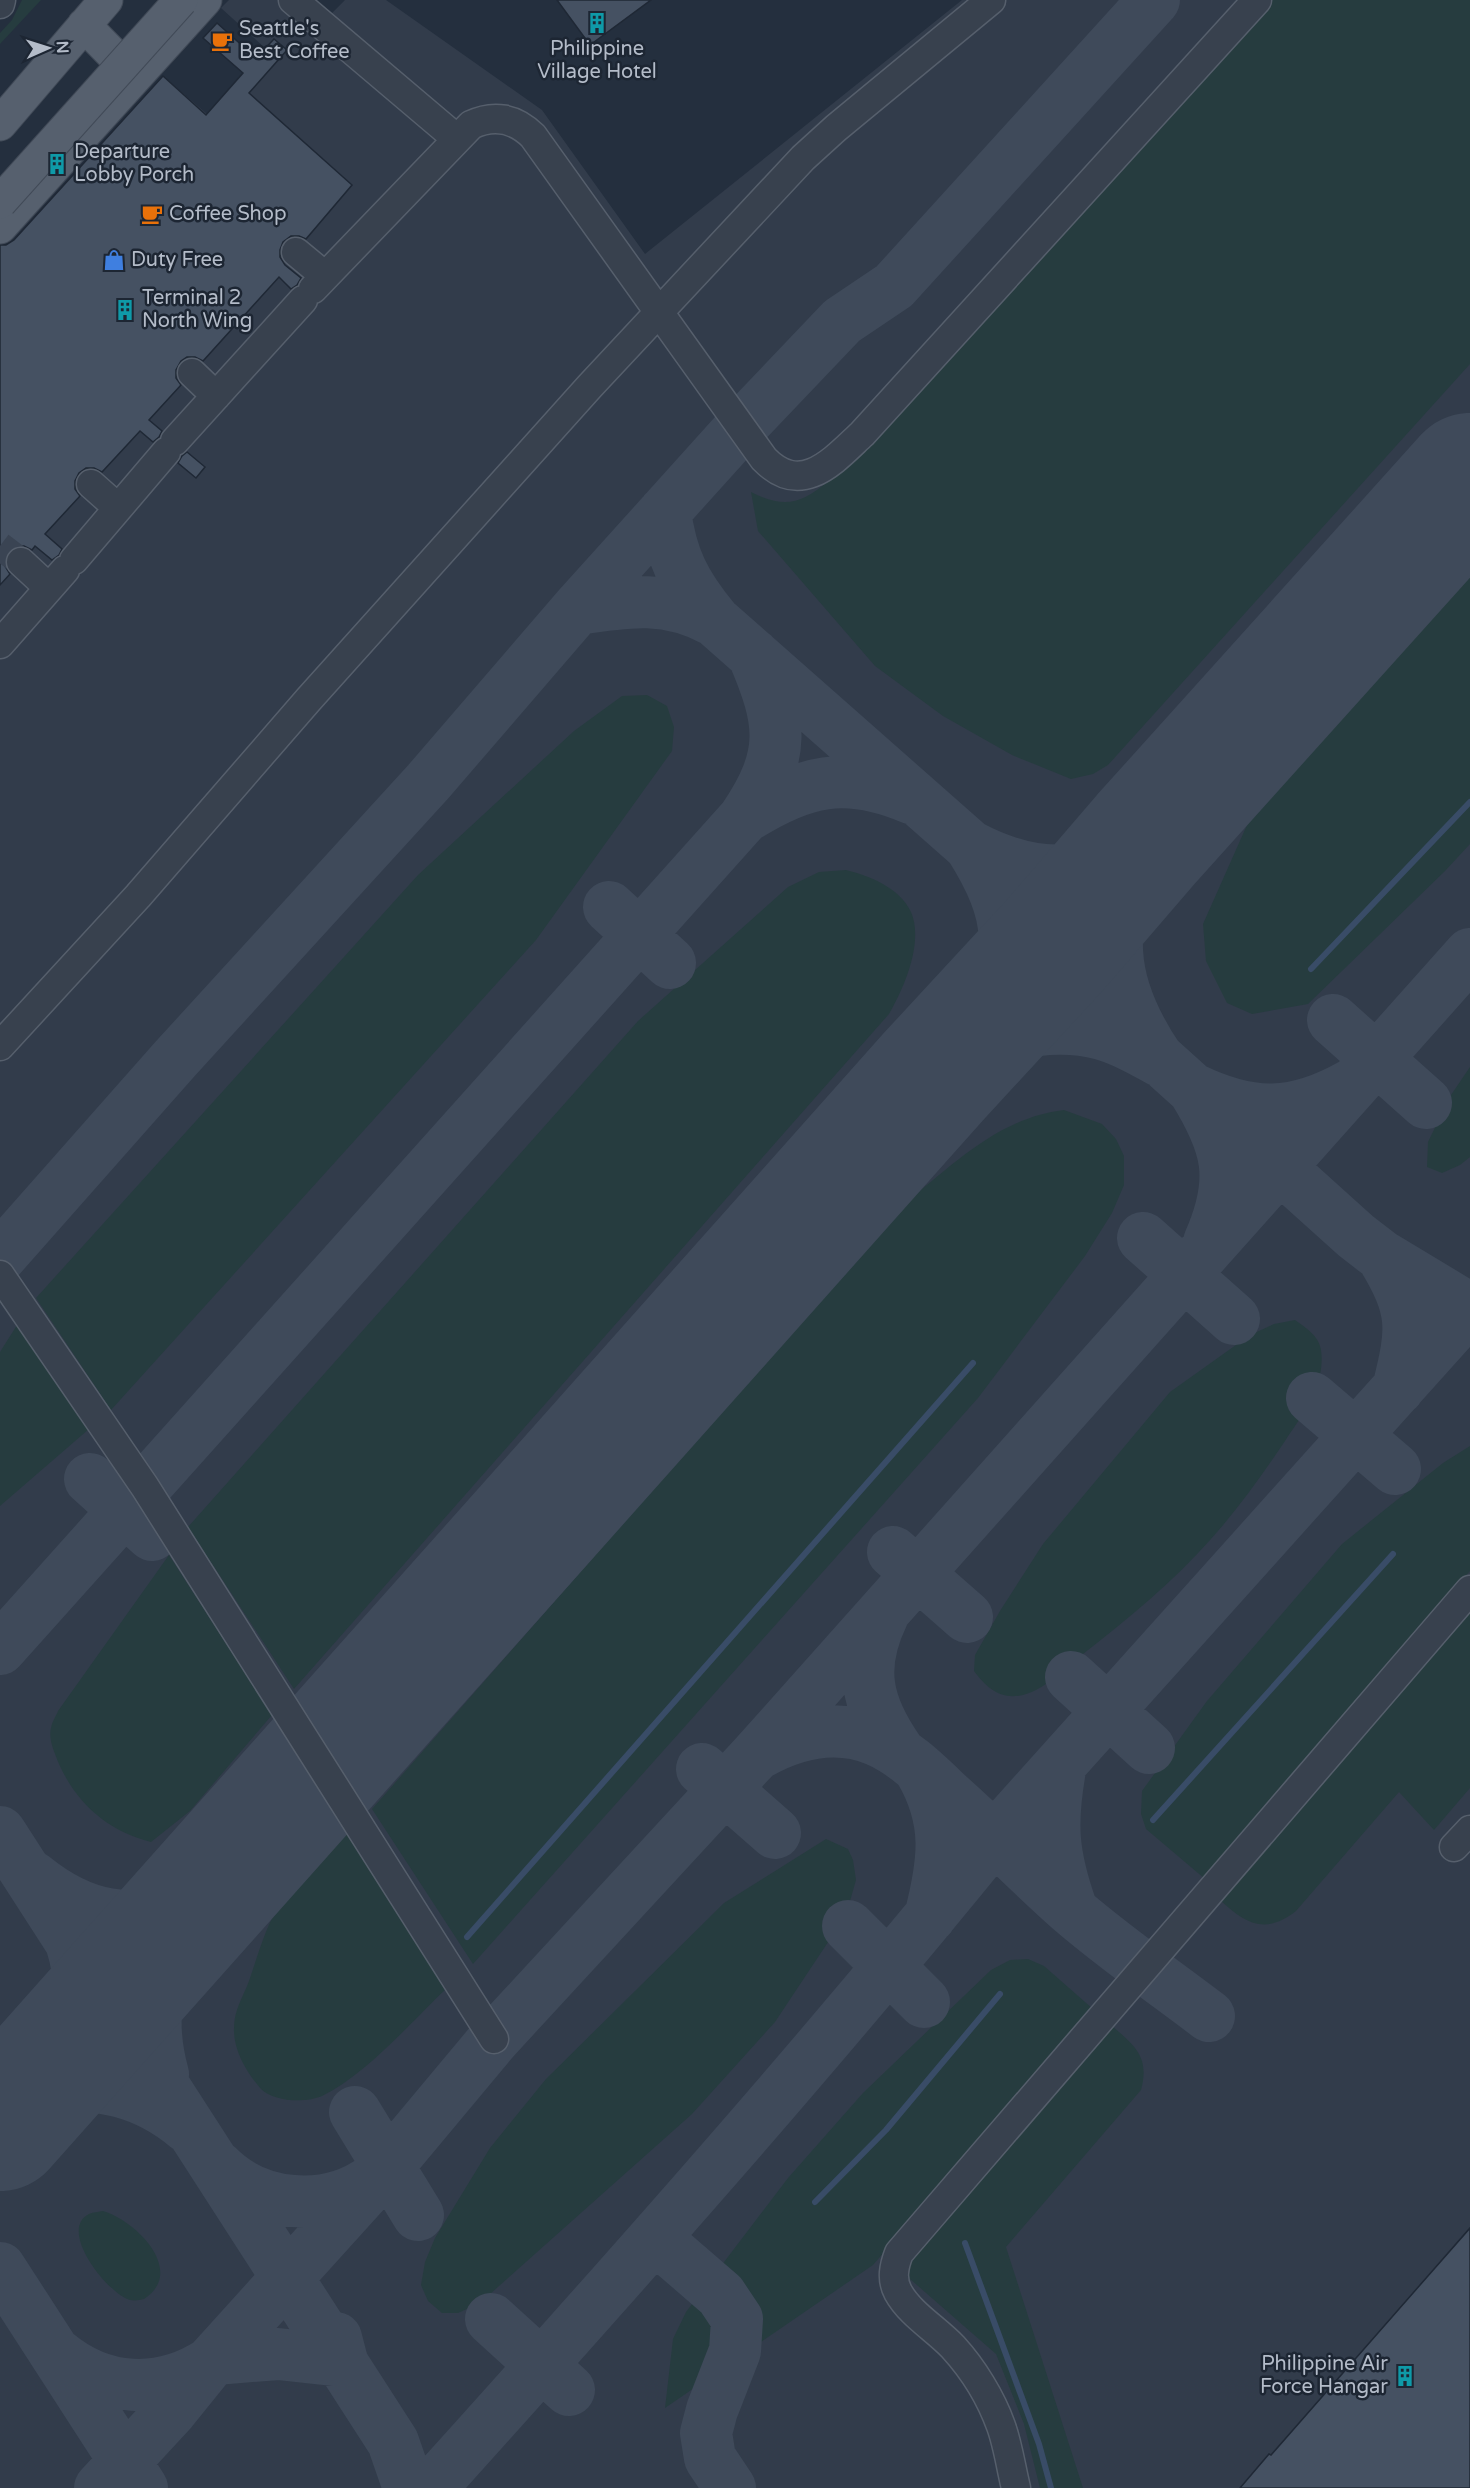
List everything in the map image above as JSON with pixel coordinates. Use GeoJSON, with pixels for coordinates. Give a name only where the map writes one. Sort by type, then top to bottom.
{"type":"FeatureCollection","features":[{"type":"Feature","properties":{"kind":"main road"},"geometry":{"type":"LineString","coordinates":[[0,124],[106,0]]}},
{"type":"Feature","properties":{"kind":"main road"},"geometry":{"type":"LineString","coordinates":[[0,202],[181,0]]}},
{"type":"Feature","properties":{"kind":"main road"},"geometry":{"type":"LineString","coordinates":[[0,227],[205,0]]}},
{"type":"Feature","properties":{"kind":"main road"},"geometry":{"type":"LineString","coordinates":[[84,25],[135,77]]}},
{"type":"Feature","properties":{"kind":"lane"},"geometry":{"type":"LineString","coordinates":[[293,0],[457,139]]}},
{"type":"Feature","properties":{"kind":"lane"},"geometry":{"type":"LineString","coordinates":[[0,1046],[138,896],[315,693],[582,395],[803,158],[991,0]]}},
{"type":"Feature","properties":{"kind":"lane"},"geometry":{"type":"LineString","coordinates":[[0,644],[170,447],[313,288],[471,125],[483,119],[497,118],[513,121],[526,129],[773,468],[788,474],[818,473],[862,434],[1257,0]]}},
{"type":"Feature","properties":{"kind":"lane"},"geometry":{"type":"LineString","coordinates":[[296,252],[313,288]]}},
{"type":"Feature","properties":{"kind":"lane"},"geometry":{"type":"LineString","coordinates":[[192,373],[216,396]]}},
{"type":"Feature","properties":{"kind":"lane"},"geometry":{"type":"LineString","coordinates":[[91,484],[118,508]]}},
{"type":"Feature","properties":{"kind":"lane"},"geometry":{"type":"LineString","coordinates":[[21,562],[63,573]]}},
{"type":"Feature","properties":{"kind":"lane"},"geometry":{"type":"LineString","coordinates":[[0,1275],[145,1487],[494,2039]]}},
{"type":"Feature","properties":{"kind":"lane"},"geometry":{"type":"LineString","coordinates":[[1016,2488],[1001,2426],[982,2386],[954,2348],[906,2303],[898,2292],[893,2279],[894,2265],[899,2253],[1470,1590]]}},
{"type":"Feature","properties":{"kind":"shaded area"},"geometry":{"type":"Polygon","coordinates":[[[229,0],[314,0],[330,15],[345,0],[386,0],[542,110],[645,254],[962,0],[1470,0],[1470,2488],[0,2488],[0,258],[163,76],[207,114],[265,48],[221,8],[229,0]]]}},
{"type":"Feature","properties":{"kind":"green space"},"geometry":{"type":"Polygon","coordinates":[[[22,0],[41,0],[0,44],[0,33],[12,20],[22,0]]]}},
{"type":"Feature","properties":{"kind":"green space"},"geometry":{"type":"Polygon","coordinates":[[[1266,0],[1470,0],[1470,364],[1108,765],[1093,774],[1071,779],[1012,755],[943,716],[875,666],[758,531],[751,492],[773,500],[791,502],[809,495],[828,481],[1266,0]]]}},
{"type":"Feature","properties":{"kind":"green space"},"geometry":{"type":"Polygon","coordinates":[[[1470,573],[1470,844],[1308,1004],[1252,1014],[1227,1003],[1206,961],[1203,924],[1251,816],[1470,573]]]}},
{"type":"Feature","properties":{"kind":"green space"},"geometry":{"type":"Polygon","coordinates":[[[647,695],[667,706],[674,727],[672,751],[536,940],[111,1410],[36,1298],[418,875],[574,731],[622,696],[647,695]]]}},
{"type":"Feature","properties":{"kind":"green space"},"geometry":{"type":"Polygon","coordinates":[[[846,870],[883,884],[900,896],[911,912],[915,937],[914,951],[901,991],[889,1014],[294,1689],[188,1527],[638,1021],[788,887],[819,872],[846,870]]]}},
{"type":"Feature","properties":{"kind":"green space"},"geometry":{"type":"Polygon","coordinates":[[[1470,1067],[1470,1157],[1460,1165],[1442,1173],[1427,1167],[1428,1142],[1451,1095],[1470,1067]]]}},
{"type":"Feature","properties":{"kind":"green space"},"geometry":{"type":"Polygon","coordinates":[[[1064,1110],[1102,1124],[1116,1139],[1124,1156],[1124,1185],[1112,1213],[1085,1256],[978,1398],[473,1964],[372,1809],[904,1204],[959,1159],[997,1133],[1040,1115],[1064,1110]]]}},
{"type":"Feature","properties":{"kind":"green space"},"geometry":{"type":"Polygon","coordinates":[[[1295,1320],[1311,1333],[1320,1345],[1322,1363],[1316,1387],[1305,1410],[1285,1441],[1221,1528],[1150,1600],[1047,1683],[1023,1695],[1007,1696],[984,1683],[974,1671],[975,1655],[1000,1611],[1043,1544],[1170,1392],[1250,1335],[1274,1324],[1295,1320]]]}},
{"type":"Feature","properties":{"kind":"green space"},"geometry":{"type":"Polygon","coordinates":[[[19,1322],[89,1429],[0,1506],[0,1352],[19,1322]]]}},
{"type":"Feature","properties":{"kind":"green space"},"geometry":{"type":"Polygon","coordinates":[[[1470,1446],[1470,1571],[1205,1879],[1146,1829],[1141,1814],[1142,1791],[1207,1701],[1342,1544],[1443,1463],[1470,1446]]]}},
{"type":"Feature","properties":{"kind":"green space"},"geometry":{"type":"Polygon","coordinates":[[[169,1555],[272,1715],[190,1811],[151,1842],[121,1831],[96,1814],[85,1803],[75,1792],[59,1764],[50,1733],[58,1711],[169,1555]]]}},
{"type":"Feature","properties":{"kind":"green space"},"geometry":{"type":"Polygon","coordinates":[[[1470,1608],[1470,1788],[1434,1830],[1399,1792],[1296,1911],[1275,1923],[1256,1924],[1229,1908],[1220,1900],[1470,1608]]]}},
{"type":"Feature","properties":{"kind":"green space"},"geometry":{"type":"Polygon","coordinates":[[[348,1832],[449,1986],[372,2061],[339,2086],[322,2096],[308,2100],[274,2097],[261,2089],[238,2053],[234,2028],[239,2004],[273,1916],[300,1881],[348,1832]]]}},
{"type":"Feature","properties":{"kind":"green space"},"geometry":{"type":"Polygon","coordinates":[[[826,1839],[848,1849],[853,1860],[856,1880],[846,1915],[775,2022],[692,2114],[480,2303],[458,2313],[442,2313],[428,2301],[421,2285],[425,2262],[435,2238],[490,2148],[546,2079],[724,1903],[826,1839]]]}},
{"type":"Feature","properties":{"kind":"green space"},"geometry":{"type":"Polygon","coordinates":[[[1028,1959],[1044,1966],[1093,2009],[873,2265],[665,2408],[673,2339],[686,2312],[788,2178],[863,2093],[991,1970],[1010,1960],[1028,1959]]]}},
{"type":"Feature","properties":{"kind":"green space"},"geometry":{"type":"Polygon","coordinates":[[[1112,2026],[1139,2053],[1144,2069],[1141,2090],[1006,2247],[1083,2488],[1040,2488],[1024,2424],[996,2354],[910,2279],[907,2270],[911,2262],[1112,2026]]]}},
{"type":"Feature","properties":{"kind":"green space"},"geometry":{"type":"Polygon","coordinates":[[[103,2211],[129,2225],[152,2248],[158,2261],[160,2275],[156,2288],[144,2299],[130,2300],[110,2286],[89,2261],[82,2247],[79,2233],[81,2222],[89,2214],[103,2211]]]}},
{"type":"Feature","properties":{"kind":"building","name":"Philippine Village Hotel"},"geometry":{"type":"Polygon","coordinates":[[[557,0],[651,0],[590,45],[557,0]]]}},
{"type":"Feature","properties":{"kind":"building","name":"Terminal 2 North Wing"},"geometry":{"type":"Polygon","coordinates":[[[217,23],[256,58],[274,39],[287,50],[249,93],[352,185],[306,239],[291,236],[283,242],[280,257],[285,265],[301,278],[297,285],[291,289],[279,277],[203,361],[195,357],[187,357],[181,361],[176,370],[176,378],[181,385],[149,420],[162,431],[159,437],[153,442],[140,431],[102,472],[94,468],[86,468],[79,473],[75,481],[75,489],[80,496],[45,534],[62,549],[59,555],[52,560],[35,546],[32,550],[24,546],[16,546],[5,558],[5,566],[10,574],[0,585],[0,245],[6,245],[14,240],[163,76],[206,115],[243,73],[203,38],[217,23]]]}},
{"type":"Feature","properties":{"kind":"building"},"geometry":{"type":"Polygon","coordinates":[[[187,452],[205,467],[196,478],[178,463],[187,452]]]}},
{"type":"Feature","properties":{"kind":"building","name":"Philippine Air Force Hangar"},"geometry":{"type":"Polygon","coordinates":[[[1470,2228],[1470,2488],[1240,2488],[1269,2454],[1271,2455],[1470,2228]]]}},
{"type":"Feature","properties":{"kind":"waterway"},"geometry":{"type":"LineString","coordinates":[[1311,969],[1470,802]]}},
{"type":"Feature","properties":{"kind":"waterway"},"geometry":{"type":"LineString","coordinates":[[467,1937],[973,1363]]}},
{"type":"Feature","properties":{"kind":"waterway"},"geometry":{"type":"LineString","coordinates":[[1153,1820],[1393,1554]]}},
{"type":"Feature","properties":{"kind":"waterway"},"geometry":{"type":"LineString","coordinates":[[815,2202],[886,2130],[1000,1994]]}},
{"type":"Feature","properties":{"kind":"waterway"},"geometry":{"type":"LineString","coordinates":[[965,2243],[1039,2444],[1051,2488]]}},
{"type":"Feature","properties":{"kind":"taxiway"},"geometry":{"type":"LineString","coordinates":[[0,1257],[175,1059],[428,782],[577,609],[741,427],[842,321],[894,286],[1154,0]]}},
{"type":"Feature","properties":{"kind":"taxiway"},"geometry":{"type":"LineString","coordinates":[[665,511],[671,543],[681,570],[695,595],[715,621],[970,846],[1025,905],[1105,1007],[1136,1038],[1356,1236],[1382,1256],[1470,1309]]}},
{"type":"Feature","properties":{"kind":"taxiway"},"geometry":{"type":"LineString","coordinates":[[577,609],[648,602],[681,607],[715,621]]}},
{"type":"Feature","properties":{"kind":"taxiway"},"geometry":{"type":"LineString","coordinates":[[753,654],[770,699],[776,738],[768,775],[744,818],[786,795],[826,783],[867,784],[913,799]]}},
{"type":"Feature","properties":{"kind":"taxiway"},"geometry":{"type":"LineString","coordinates":[[0,1649],[744,818]]}},
{"type":"Feature","properties":{"kind":"taxiway"},"geometry":{"type":"LineString","coordinates":[[977,1029],[999,979],[1004,957],[1005,936],[1002,915],[995,894],[970,846],[1016,865],[1060,870],[1081,868],[1103,862],[1147,838]]}},
{"type":"Feature","properties":{"kind":"taxiway"},"geometry":{"type":"LineString","coordinates":[[934,1076],[967,1053],[987,1043],[1036,1030],[1069,1029],[1109,1036],[1160,1061],[1129,1005],[1121,978],[1117,952],[1118,926],[1123,898],[1147,838]]}},
{"type":"Feature","properties":{"kind":"taxiway"},"geometry":{"type":"LineString","coordinates":[[609,907],[670,963]]}},
{"type":"Feature","properties":{"kind":"taxiway"},"geometry":{"type":"LineString","coordinates":[[100,2488],[388,2166],[494,2039],[756,1755],[1470,954]]}},
{"type":"Feature","properties":{"kind":"taxiway"},"geometry":{"type":"LineString","coordinates":[[1333,1020],[1426,1103]]}},
{"type":"Feature","properties":{"kind":"taxiway"},"geometry":{"type":"LineString","coordinates":[[1209,1242],[1223,1199],[1225,1163],[1214,1128],[1193,1089],[1234,1105],[1272,1110],[1310,1103],[1351,1085]]}},
{"type":"Feature","properties":{"kind":"taxiway"},"geometry":{"type":"LineString","coordinates":[[1143,1238],[1234,1319]]}},
{"type":"Feature","properties":{"kind":"taxiway"},"geometry":{"type":"LineString","coordinates":[[1382,1256],[1401,1291],[1408,1320],[1406,1350],[1398,1389]]}},
{"type":"Feature","properties":{"kind":"taxiway"},"geometry":{"type":"LineString","coordinates":[[431,2488],[717,2166],[858,2003],[995,1837],[1470,1308]]}},
{"type":"Feature","properties":{"kind":"taxiway"},"geometry":{"type":"LineString","coordinates":[[1312,1398],[1395,1469]]}},
{"type":"Feature","properties":{"kind":"taxiway"},"geometry":{"type":"LineString","coordinates":[[90,1479],[152,1535]]}},
{"type":"Feature","properties":{"kind":"taxiway"},"geometry":{"type":"LineString","coordinates":[[893,1552],[967,1617]]}},
{"type":"Feature","properties":{"kind":"taxiway"},"geometry":{"type":"LineString","coordinates":[[883,1615],[870,1652],[869,1685],[879,1717],[898,1750]]}},
{"type":"Feature","properties":{"kind":"taxiway"},"geometry":{"type":"LineString","coordinates":[[1071,1677],[1149,1748]]}},
{"type":"Feature","properties":{"kind":"taxiway"},"geometry":{"type":"LineString","coordinates":[[758,1754],[801,1736],[830,1731],[861,1735],[886,1745],[923,1772],[1088,1924],[1209,2016]]}},
{"type":"Feature","properties":{"kind":"taxiway"},"geometry":{"type":"LineString","coordinates":[[1061,1764],[1055,1804],[1055,1838],[1060,1872],[1072,1910]]}},
{"type":"Feature","properties":{"kind":"taxiway"},"geometry":{"type":"LineString","coordinates":[[702,1769],[775,1833]]}},
{"type":"Feature","properties":{"kind":"taxiway"},"geometry":{"type":"LineString","coordinates":[[920,1770],[936,1807],[942,1842],[939,1878],[930,1917]]}},
{"type":"Feature","properties":{"kind":"taxiway"},"geometry":{"type":"LineString","coordinates":[[0,1832],[393,2442],[409,2488]]}},
{"type":"Feature","properties":{"kind":"taxiway"},"geometry":{"type":"LineString","coordinates":[[33,1877],[70,1901],[89,1909],[129,1916],[170,1909],[191,1899],[230,1867]]}},
{"type":"Feature","properties":{"kind":"taxiway"},"geometry":{"type":"LineString","coordinates":[[163,2074],[156,2035],[157,1997],[166,1959],[182,1923]]}},
{"type":"Feature","properties":{"kind":"taxiway"},"geometry":{"type":"LineString","coordinates":[[848,1926],[924,2002]]}},
{"type":"Feature","properties":{"kind":"taxiway"},"geometry":{"type":"LineString","coordinates":[[58,2060],[75,2018],[79,1990],[72,1946]]}},
{"type":"Feature","properties":{"kind":"taxiway"},"geometry":{"type":"LineString","coordinates":[[0,2103],[64,2087],[102,2088],[120,2092],[156,2106],[187,2127]]}},
{"type":"Feature","properties":{"kind":"taxiway"},"geometry":{"type":"LineString","coordinates":[[355,2112],[418,2215]]}},
{"type":"Feature","properties":{"kind":"taxiway"},"geometry":{"type":"LineString","coordinates":[[217,2166],[252,2191],[272,2198],[293,2201],[314,2201],[335,2197],[355,2190],[374,2179]]}},
{"type":"Feature","properties":{"kind":"taxiway"},"geometry":{"type":"LineString","coordinates":[[655,2238],[721,2295],[737,2319],[735,2351],[712,2410],[706,2433],[710,2458],[730,2488]]}},
{"type":"Feature","properties":{"kind":"taxiway"},"geometry":{"type":"LineString","coordinates":[[0,2268],[142,2488]]}},
{"type":"Feature","properties":{"kind":"taxiway"},"geometry":{"type":"LineString","coordinates":[[491,2319],[569,2390]]}},
{"type":"Feature","properties":{"kind":"taxiway"},"geometry":{"type":"LineString","coordinates":[[215,2359],[278,2354],[342,2361],[336,2338]]}},
{"type":"Feature","properties":{"kind":"taxiway"},"geometry":{"type":"LineString","coordinates":[[57,2354],[93,2376],[132,2385],[171,2380],[210,2363]]}},
{"type":"Feature","properties":{"kind":"runway"},"geometry":{"type":"LineString","coordinates":[[0,2125],[934,1076],[1055,945],[1147,838],[1470,479]]}},
{"type":"Feature","properties":{"kind":"tunnel"},"geometry":{"type":"LineString","coordinates":[[0,546],[21,562]]}},
{"type":"Feature","properties":{"kind":"place","name":"Philippine Village Hotel"},"geometry":{"type":"Point","coordinates":[597,23]}},
{"type":"Feature","properties":{"kind":"place","name":"Seattle's Best Coffee"},"geometry":{"type":"Point","coordinates":[222,41]}},
{"type":"Feature","properties":{"kind":"place","name":"Departure Lobby Porch"},"geometry":{"type":"Point","coordinates":[57,164]}},
{"type":"Feature","properties":{"kind":"place","name":"Coffee Shop"},"geometry":{"type":"Point","coordinates":[152,214]}},
{"type":"Feature","properties":{"kind":"place","name":"Duty Free"},"geometry":{"type":"Point","coordinates":[114,260]}},
{"type":"Feature","properties":{"kind":"place","name":"Terminal 2 North Wing"},"geometry":{"type":"Point","coordinates":[125,310]}},
{"type":"Feature","properties":{"kind":"place","name":"Philippine Air Force Hangar"},"geometry":{"type":"Point","coordinates":[1405,2376]}}]}
